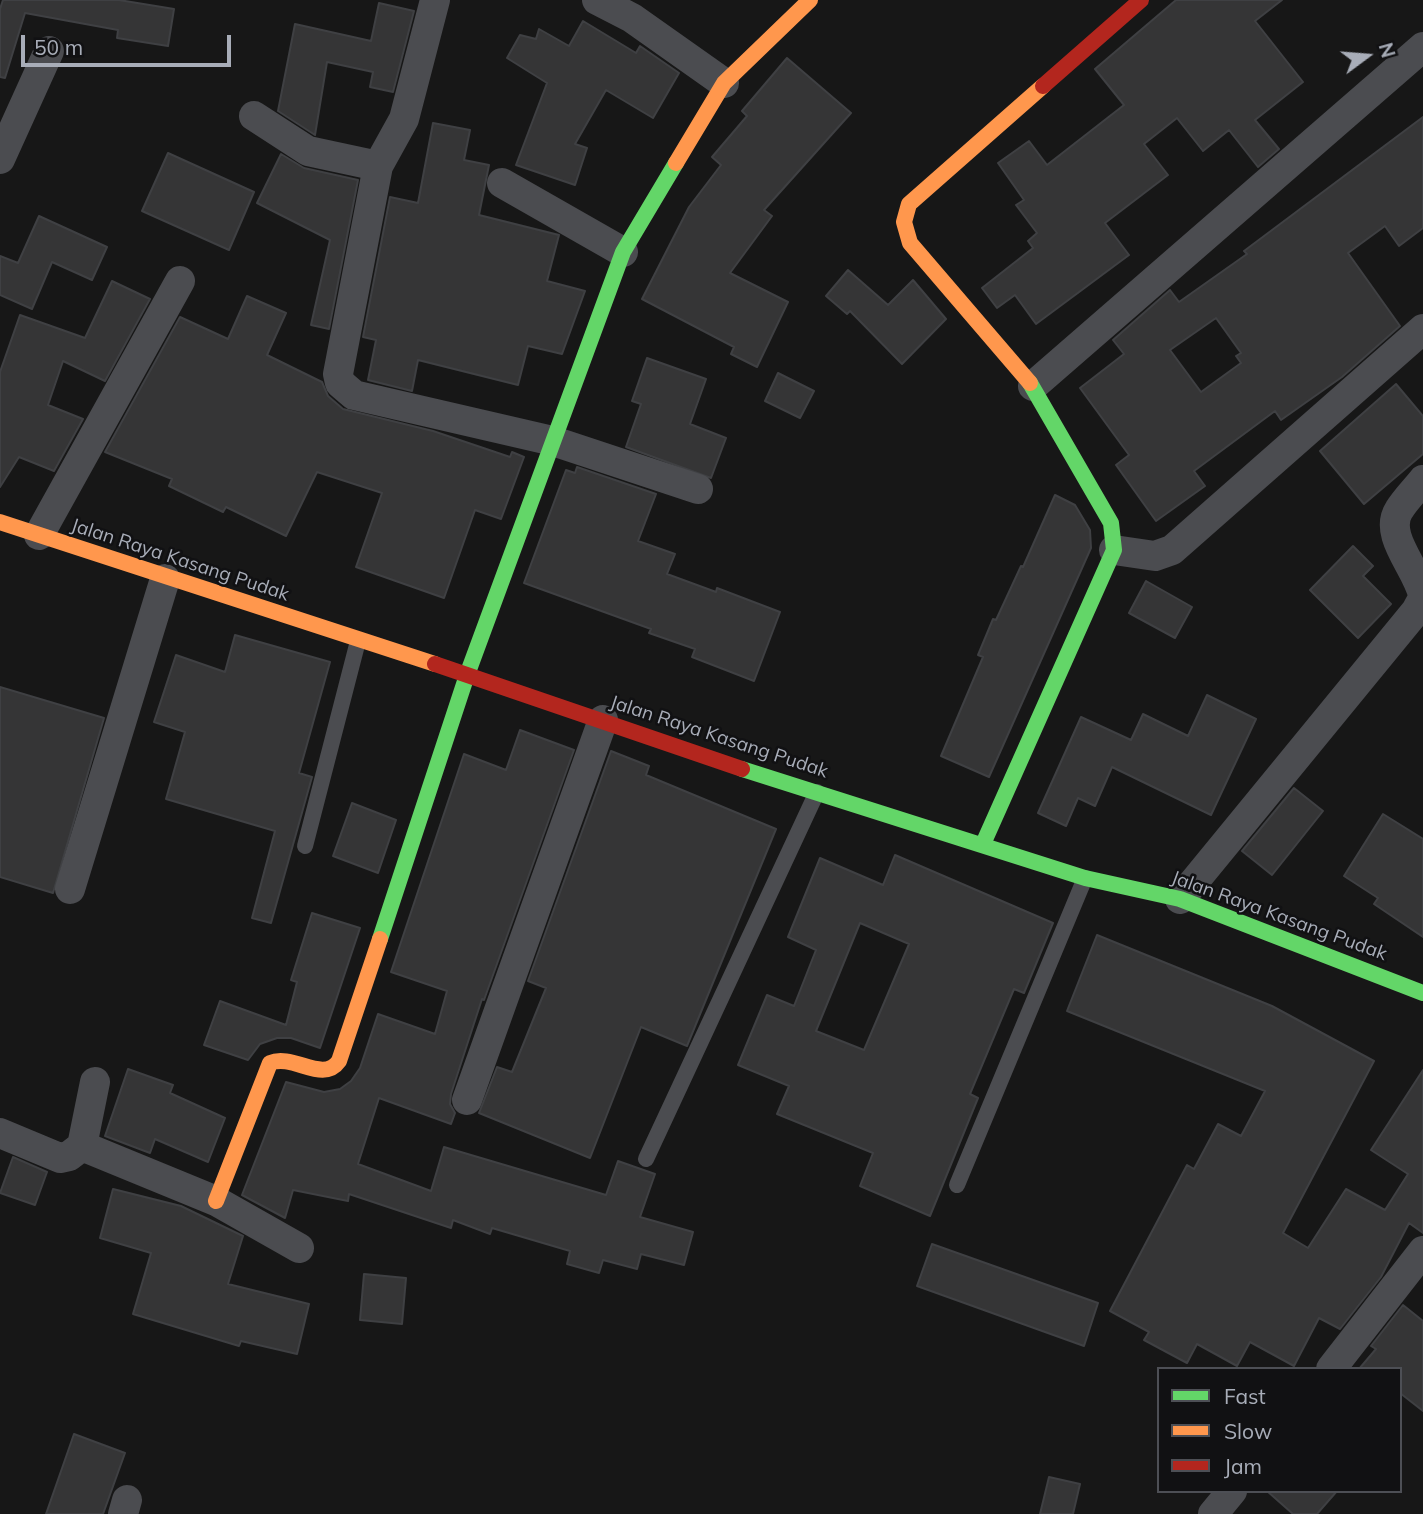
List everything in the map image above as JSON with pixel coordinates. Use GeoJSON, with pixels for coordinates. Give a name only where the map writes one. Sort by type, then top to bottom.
{"type":"FeatureCollection","features":[{"type":"Feature","properties":{"kind":"street"},"geometry":{"type":"LineString","coordinates":[[435,0],[404,119],[378,166],[338,374],[340,383],[354,395],[553,441],[698,489]]}},
{"type":"Feature","properties":{"kind":"street"},"geometry":{"type":"LineString","coordinates":[[597,0],[640,9],[724,83]]}},
{"type":"Feature","properties":{"kind":"street"},"geometry":{"type":"LineString","coordinates":[[216,1201],[270,1063],[277,1058],[290,1059],[319,1072],[334,1068],[339,1061],[467,675],[623,252],[724,83],[810,0]]}},
{"type":"Feature","properties":{"kind":"street"},"geometry":{"type":"LineString","coordinates":[[983,844],[1114,550],[1111,523],[1033,386],[910,243],[904,222],[909,204],[1141,0]]}},
{"type":"Feature","properties":{"kind":"street"},"geometry":{"type":"LineString","coordinates":[[1033,386],[1423,47]]}},
{"type":"Feature","properties":{"kind":"street"},"geometry":{"type":"LineString","coordinates":[[0,159],[49,51]]}},
{"type":"Feature","properties":{"kind":"street"},"geometry":{"type":"LineString","coordinates":[[254,116],[308,151],[378,166]]}},
{"type":"Feature","properties":{"kind":"street"},"geometry":{"type":"LineString","coordinates":[[502,184],[623,252]]}},
{"type":"Feature","properties":{"kind":"street"},"geometry":{"type":"LineString","coordinates":[[39,535],[180,281]]}},
{"type":"Feature","properties":{"kind":"street"},"geometry":{"type":"LineString","coordinates":[[1114,550],[1155,556],[1172,550],[1423,329]]}},
{"type":"Feature","properties":{"kind":"street"},"geometry":{"type":"LineString","coordinates":[[1180,898],[1416,611],[1423,596],[1420,579],[1395,536],[1393,523],[1398,510],[1423,480]]}},
{"type":"Feature","properties":{"kind":"street","name":"Jalan Raya Kasang Pudak"},"geometry":{"type":"LineString","coordinates":[[0,522],[165,579],[1085,878],[1180,898],[1420,987]]}},
{"type":"Feature","properties":{"kind":"street"},"geometry":{"type":"LineString","coordinates":[[70,889],[165,579]]}},
{"type":"Feature","properties":{"kind":"street"},"geometry":{"type":"LineString","coordinates":[[467,1100],[603,720]]}},
{"type":"Feature","properties":{"kind":"street"},"geometry":{"type":"LineString","coordinates":[[0,1133],[60,1158],[69,1156],[82,1146],[95,1082]]}},
{"type":"Feature","properties":{"kind":"street"},"geometry":{"type":"LineString","coordinates":[[82,1146],[216,1201],[299,1248]]}},
{"type":"Feature","properties":{"kind":"street"},"geometry":{"type":"LineString","coordinates":[[1333,1367],[1423,1251]]}},
{"type":"Feature","properties":{"kind":"street"},"geometry":{"type":"LineString","coordinates":[[1213,1514],[1230,1493]]}},
{"type":"Feature","properties":{"kind":"lane"},"geometry":{"type":"LineString","coordinates":[[304,846],[358,641]]}},
{"type":"Feature","properties":{"kind":"lane"},"geometry":{"type":"LineString","coordinates":[[646,1159],[817,792]]}},
{"type":"Feature","properties":{"kind":"lane"},"geometry":{"type":"LineString","coordinates":[[957,1185],[1085,878]]}},
{"type":"Feature","properties":{"kind":"building"},"geometry":{"type":"Polygon","coordinates":[[[3,0],[119,0],[174,9],[168,46],[117,38],[118,30],[25,13],[5,78],[0,77],[0,9],[3,0]]]}},
{"type":"Feature","properties":{"kind":"building"},"geometry":{"type":"Polygon","coordinates":[[[1176,0],[1282,0],[1255,21],[1303,82],[1255,120],[1279,149],[1258,167],[1229,130],[1203,151],[1177,118],[1144,144],[1168,175],[1105,223],[1129,255],[1036,324],[1015,295],[997,308],[982,288],[1033,248],[1028,241],[1037,233],[1016,205],[1024,200],[998,163],[1029,141],[1047,165],[1124,105],[1095,69],[1176,0]]]}},
{"type":"Feature","properties":{"kind":"building"},"geometry":{"type":"Polygon","coordinates":[[[379,3],[414,11],[393,92],[370,87],[373,72],[327,62],[315,135],[278,111],[295,24],[371,41],[379,3]]]}},
{"type":"Feature","properties":{"kind":"building"},"geometry":{"type":"Polygon","coordinates":[[[583,21],[636,53],[640,46],[679,73],[653,118],[606,90],[575,144],[587,148],[575,185],[516,165],[547,83],[507,58],[520,35],[536,39],[539,29],[569,46],[583,21]]]}},
{"type":"Feature","properties":{"kind":"building"},"geometry":{"type":"Polygon","coordinates":[[[787,58],[851,113],[764,210],[772,216],[730,273],[788,302],[757,367],[731,354],[734,347],[642,299],[689,207],[721,165],[712,157],[747,116],[742,111],[787,58]]]}},
{"type":"Feature","properties":{"kind":"building"},"geometry":{"type":"Polygon","coordinates":[[[1423,117],[1423,228],[1399,246],[1385,226],[1348,253],[1400,326],[1342,377],[1281,420],[1275,411],[1194,471],[1205,486],[1156,521],[1116,465],[1129,455],[1080,388],[1124,354],[1113,340],[1170,290],[1179,302],[1247,254],[1244,251],[1423,117]],[[1216,318],[1170,350],[1201,392],[1241,363],[1236,356],[1241,353],[1216,318]]]}},
{"type":"Feature","properties":{"kind":"building"},"geometry":{"type":"Polygon","coordinates":[[[433,123],[470,130],[464,160],[489,165],[479,215],[559,235],[547,281],[585,291],[562,354],[528,346],[518,385],[418,360],[412,391],[368,380],[376,340],[363,337],[390,197],[418,203],[433,123]]]}},
{"type":"Feature","properties":{"kind":"building"},"geometry":{"type":"Polygon","coordinates":[[[168,153],[254,192],[229,250],[142,211],[168,153]]]}},
{"type":"Feature","properties":{"kind":"building"},"geometry":{"type":"Polygon","coordinates":[[[281,154],[304,168],[358,180],[329,329],[311,325],[330,240],[257,203],[281,154]]]}},
{"type":"Feature","properties":{"kind":"building"},"geometry":{"type":"Polygon","coordinates":[[[39,216],[107,247],[92,280],[52,262],[32,309],[0,295],[0,256],[18,263],[39,216]]]}},
{"type":"Feature","properties":{"kind":"building"},"geometry":{"type":"Polygon","coordinates":[[[848,270],[888,305],[913,280],[946,319],[902,364],[850,311],[847,314],[826,296],[848,270]]]}},
{"type":"Feature","properties":{"kind":"building"},"geometry":{"type":"Polygon","coordinates":[[[112,281],[150,299],[105,381],[63,361],[48,405],[83,419],[54,471],[19,457],[0,487],[0,372],[20,315],[85,338],[112,281]]]}},
{"type":"Feature","properties":{"kind":"building"},"geometry":{"type":"Polygon","coordinates":[[[247,296],[286,313],[267,355],[322,382],[328,396],[343,409],[433,431],[510,457],[512,452],[524,457],[501,519],[475,510],[444,598],[356,567],[382,493],[317,472],[286,536],[226,507],[223,512],[169,486],[172,479],[105,452],[180,317],[228,339],[247,296]]]}},
{"type":"Feature","properties":{"kind":"building"},"geometry":{"type":"Polygon","coordinates":[[[647,358],[706,379],[690,424],[726,438],[711,478],[626,447],[641,404],[632,401],[647,358]]]}},
{"type":"Feature","properties":{"kind":"building"},"geometry":{"type":"Polygon","coordinates":[[[778,373],[814,391],[800,418],[765,401],[778,373]]]}},
{"type":"Feature","properties":{"kind":"building"},"geometry":{"type":"Polygon","coordinates":[[[1396,384],[1423,416],[1423,454],[1364,504],[1320,451],[1396,384]]]}},
{"type":"Feature","properties":{"kind":"building"},"geometry":{"type":"Polygon","coordinates":[[[577,467],[656,494],[638,541],[675,554],[667,574],[716,592],[717,588],[780,612],[754,681],[692,657],[695,649],[649,633],[651,629],[524,583],[566,470],[575,473],[577,467]]]}},
{"type":"Feature","properties":{"kind":"building"},"geometry":{"type":"Polygon","coordinates":[[[1055,495],[1075,505],[1090,530],[1091,548],[989,777],[941,756],[983,657],[978,655],[993,619],[996,620],[1021,566],[1023,567],[1055,495]]]}},
{"type":"Feature","properties":{"kind":"building"},"geometry":{"type":"Polygon","coordinates":[[[1353,546],[1373,566],[1363,576],[1391,604],[1358,638],[1310,590],[1353,546]]]}},
{"type":"Feature","properties":{"kind":"building"},"geometry":{"type":"Polygon","coordinates":[[[1146,581],[1192,607],[1175,638],[1129,613],[1146,581]]]}},
{"type":"Feature","properties":{"kind":"building"},"geometry":{"type":"Polygon","coordinates":[[[235,635],[330,662],[299,773],[312,777],[271,923],[252,918],[275,831],[166,799],[185,732],[154,722],[176,655],[225,672],[235,635]]]}},
{"type":"Feature","properties":{"kind":"building"},"geometry":{"type":"Polygon","coordinates":[[[0,687],[104,718],[53,893],[0,877],[0,687]]]}},
{"type":"Feature","properties":{"kind":"building"},"geometry":{"type":"Polygon","coordinates":[[[1207,695],[1256,719],[1211,815],[1112,767],[1095,806],[1078,798],[1066,826],[1038,813],[1081,717],[1131,740],[1143,714],[1188,736],[1207,695]]]}},
{"type":"Feature","properties":{"kind":"building"},"geometry":{"type":"Polygon","coordinates":[[[520,730],[574,750],[484,1000],[482,999],[451,1094],[450,1104],[455,1113],[451,1124],[379,1098],[358,1164],[431,1191],[444,1147],[606,1195],[618,1161],[655,1174],[640,1217],[693,1232],[684,1265],[641,1254],[637,1269],[603,1260],[599,1273],[567,1264],[570,1251],[492,1228],[490,1234],[453,1220],[451,1228],[349,1194],[348,1201],[293,1190],[285,1218],[242,1195],[286,1082],[324,1092],[340,1089],[351,1081],[360,1068],[378,1014],[435,1034],[447,991],[391,972],[464,754],[506,770],[520,730]]]}},
{"type":"Feature","properties":{"kind":"building"},"geometry":{"type":"Polygon","coordinates":[[[611,751],[649,766],[646,775],[776,829],[687,1046],[641,1027],[590,1158],[479,1113],[497,1067],[512,1072],[546,988],[528,981],[611,751]]]}},
{"type":"Feature","properties":{"kind":"building"},"geometry":{"type":"Polygon","coordinates":[[[1294,788],[1323,811],[1272,875],[1242,851],[1294,788]]]}},
{"type":"Feature","properties":{"kind":"building"},"geometry":{"type":"Polygon","coordinates":[[[352,803],[396,820],[378,873],[333,856],[352,803]]]}},
{"type":"Feature","properties":{"kind":"building"},"geometry":{"type":"Polygon","coordinates":[[[1383,814],[1423,839],[1423,937],[1374,904],[1378,898],[1344,876],[1383,814]]]}},
{"type":"Feature","properties":{"kind":"building"},"geometry":{"type":"Polygon","coordinates":[[[895,855],[1053,923],[1024,993],[1014,989],[970,1094],[978,1098],[930,1216],[860,1186],[873,1153],[777,1114],[789,1086],[738,1065],[767,995],[794,1006],[816,950],[788,937],[820,858],[883,885],[895,855]],[[860,923],[816,1031],[864,1050],[909,944],[860,923]]]}},
{"type":"Feature","properties":{"kind":"building"},"geometry":{"type":"Polygon","coordinates":[[[312,913],[360,928],[320,1048],[291,1038],[277,1038],[260,1044],[248,1060],[204,1045],[220,1001],[286,1025],[297,982],[291,980],[312,913]]]}},
{"type":"Feature","properties":{"kind":"building"},"geometry":{"type":"Polygon","coordinates":[[[1097,935],[1272,1006],[1374,1061],[1283,1233],[1308,1248],[1346,1189],[1385,1210],[1408,1174],[1371,1150],[1423,1070],[1423,1233],[1409,1223],[1381,1277],[1340,1329],[1319,1318],[1294,1366],[1250,1342],[1237,1366],[1197,1344],[1187,1363],[1144,1340],[1149,1332],[1110,1311],[1187,1165],[1194,1169],[1218,1124],[1241,1136],[1265,1091],[1067,1011],[1097,935]]]}},
{"type":"Feature","properties":{"kind":"building"},"geometry":{"type":"Polygon","coordinates":[[[128,1069],[173,1085],[170,1093],[225,1118],[208,1162],[155,1139],[150,1153],[105,1136],[128,1069]]]}},
{"type":"Feature","properties":{"kind":"building"},"geometry":{"type":"Polygon","coordinates":[[[13,1157],[47,1172],[35,1205],[0,1193],[13,1157]]]}},
{"type":"Feature","properties":{"kind":"building"},"geometry":{"type":"Polygon","coordinates":[[[113,1189],[181,1206],[243,1236],[228,1284],[309,1304],[297,1354],[241,1341],[239,1346],[133,1314],[151,1253],[100,1238],[113,1189]]]}},
{"type":"Feature","properties":{"kind":"building"},"geometry":{"type":"Polygon","coordinates":[[[932,1244],[1098,1303],[1084,1346],[917,1286],[932,1244]]]}},
{"type":"Feature","properties":{"kind":"building"},"geometry":{"type":"Polygon","coordinates":[[[364,1274],[406,1278],[402,1324],[360,1320],[364,1274]]]}},
{"type":"Feature","properties":{"kind":"building"},"geometry":{"type":"Polygon","coordinates":[[[1403,1305],[1423,1321],[1423,1411],[1402,1395],[1402,1367],[1361,1367],[1376,1349],[1371,1346],[1403,1305]]]}},
{"type":"Feature","properties":{"kind":"building"},"geometry":{"type":"Polygon","coordinates":[[[74,1434],[125,1453],[103,1514],[46,1514],[74,1434]]]}},
{"type":"Feature","properties":{"kind":"building"},"geometry":{"type":"Polygon","coordinates":[[[1049,1477],[1080,1484],[1073,1514],[1040,1514],[1049,1477]]]}},
{"type":"Feature","properties":{"kind":"building"},"geometry":{"type":"Polygon","coordinates":[[[1269,1493],[1335,1493],[1317,1514],[1293,1514],[1269,1493]]]}},
{"type":"Feature","properties":{"kind":"traffic: fast"},"geometry":{"type":"LineString","coordinates":[[380,939],[467,675],[623,252],[676,163]]}},
{"type":"Feature","properties":{"kind":"traffic: fast"},"geometry":{"type":"LineString","coordinates":[[983,844],[1114,550],[1111,523],[1030,383]]}},
{"type":"Feature","properties":{"kind":"traffic: fast"},"geometry":{"type":"LineString","coordinates":[[742,769],[1085,878],[1180,899],[1423,993]]}},
{"type":"Feature","properties":{"kind":"traffic: slow"},"geometry":{"type":"LineString","coordinates":[[676,163],[724,83],[810,0]]}},
{"type":"Feature","properties":{"kind":"traffic: slow"},"geometry":{"type":"LineString","coordinates":[[1030,383],[910,243],[904,222],[909,204],[1043,86]]}},
{"type":"Feature","properties":{"kind":"traffic: slow"},"geometry":{"type":"LineString","coordinates":[[0,522],[435,664]]}},
{"type":"Feature","properties":{"kind":"traffic: slow"},"geometry":{"type":"LineString","coordinates":[[216,1201],[270,1063],[288,1062],[325,1070],[339,1061],[380,939]]}},
{"type":"Feature","properties":{"kind":"traffic: jam"},"geometry":{"type":"LineString","coordinates":[[1043,86],[1141,0]]}},
{"type":"Feature","properties":{"kind":"traffic: jam"},"geometry":{"type":"LineString","coordinates":[[435,664],[742,769]]}}]}
